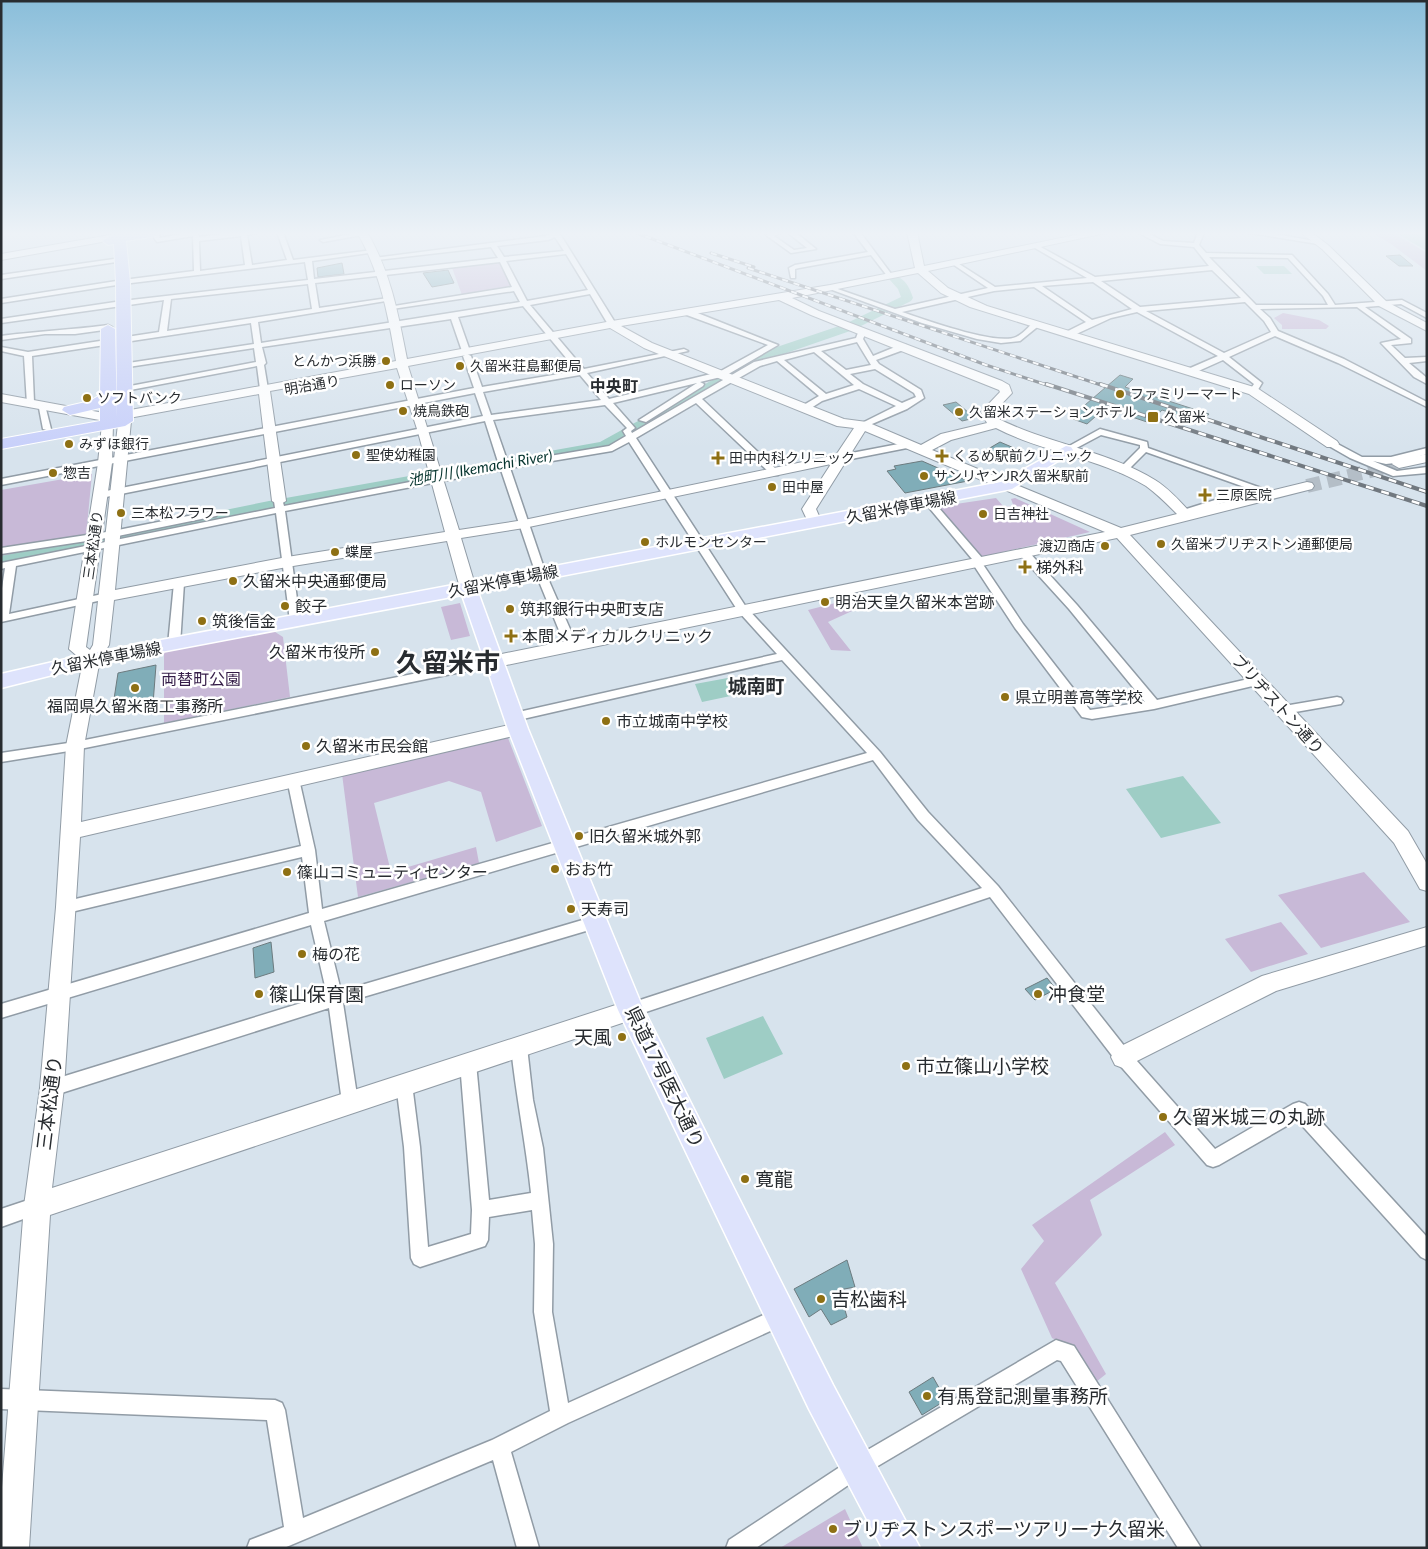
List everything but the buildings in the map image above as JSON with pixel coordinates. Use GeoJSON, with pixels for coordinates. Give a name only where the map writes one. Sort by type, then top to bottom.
{"type":"FeatureCollection","features":[{"type":"Feature","properties":{"kind":"highway"},"geometry":{"type":"LineString","coordinates":[[108,421],[108,327],[115,304]]}},
{"type":"Feature","properties":{"kind":"highway"},"geometry":{"type":"LineString","coordinates":[[115,304],[123,339],[125,418]]}},
{"type":"Feature","properties":{"kind":"highway"},"geometry":{"type":"LineString","coordinates":[[70,410],[95,405],[108,397]]}},
{"type":"Feature","properties":{"kind":"highway","name":"明治通り"},"geometry":{"type":"LineString","coordinates":[[1,444],[125,418]]}},
{"type":"Feature","properties":{"kind":"highway","name":"明治通り"},"geometry":{"type":"LineString","coordinates":[[1,437],[108,421]]}},
{"type":"Feature","properties":{"kind":"main road","name":"久留米停車場線"},"geometry":{"type":"LineString","coordinates":[[1,681],[92,659],[1006,486],[1066,450]]}},
{"type":"Feature","properties":{"kind":"main road","name":"県道17号医大通り"},"geometry":{"type":"LineString","coordinates":[[468,588],[492,662],[631,1010],[821,1397],[902,1548]]}},
{"type":"Feature","properties":{"kind":"street"},"geometry":{"type":"LineString","coordinates":[[1,322],[113,304]]}},
{"type":"Feature","properties":{"kind":"street"},"geometry":{"type":"LineString","coordinates":[[163,333],[167,304]]}},
{"type":"Feature","properties":{"kind":"street"},"geometry":{"type":"LineString","coordinates":[[315,304],[316,311]]}},
{"type":"Feature","properties":{"kind":"street"},"geometry":{"type":"LineString","coordinates":[[1,349],[28,354],[316,311],[387,304]]}},
{"type":"Feature","properties":{"kind":"street"},"geometry":{"type":"LineString","coordinates":[[390,304],[402,366],[424,432],[468,588]]}},
{"type":"Feature","properties":{"kind":"street"},"geometry":{"type":"LineString","coordinates":[[108,368],[523,304]]}},
{"type":"Feature","properties":{"kind":"street"},"geometry":{"type":"LineString","coordinates":[[525,304],[583,372],[629,432],[742,610],[876,755],[923,816],[993,890],[1123,1057],[1213,1159],[1299,1110],[1427,1251]]}},
{"type":"Feature","properties":{"kind":"street"},"geometry":{"type":"LineString","coordinates":[[600,304],[616,327],[684,351],[732,374]]}},
{"type":"Feature","properties":{"kind":"street"},"geometry":{"type":"LineString","coordinates":[[616,327],[732,304]]}},
{"type":"Feature","properties":{"kind":"street"},"geometry":{"type":"LineString","coordinates":[[772,304],[806,309]]}},
{"type":"Feature","properties":{"kind":"street"},"geometry":{"type":"LineString","coordinates":[[797,304],[860,333],[904,347],[991,380],[1005,388],[1006,392],[987,412],[989,419],[997,424],[1123,470],[1159,489],[1185,515]]}},
{"type":"Feature","properties":{"kind":"street"},"geometry":{"type":"LineString","coordinates":[[877,304],[999,342],[1016,340],[1037,324]]}},
{"type":"Feature","properties":{"kind":"street"},"geometry":{"type":"LineString","coordinates":[[896,311],[926,304]]}},
{"type":"Feature","properties":{"kind":"street"},"geometry":{"type":"LineString","coordinates":[[976,304],[1253,391],[1268,399],[1332,444],[1385,470],[1427,458]]}},
{"type":"Feature","properties":{"kind":"street"},"geometry":{"type":"LineString","coordinates":[[1064,304],[1092,323]]}},
{"type":"Feature","properties":{"kind":"street"},"geometry":{"type":"LineString","coordinates":[[1131,304],[1224,356],[1258,383],[1253,391]]}},
{"type":"Feature","properties":{"kind":"street"},"geometry":{"type":"LineString","coordinates":[[1069,334],[1092,323],[1138,309],[1194,304]]}},
{"type":"Feature","properties":{"kind":"street"},"geometry":{"type":"LineString","coordinates":[[1249,304],[1267,320],[1275,333],[1341,361],[1427,405]]}},
{"type":"Feature","properties":{"kind":"street"},"geometry":{"type":"LineString","coordinates":[[1252,307],[1333,307],[1379,304]]}},
{"type":"Feature","properties":{"kind":"street"},"geometry":{"type":"LineString","coordinates":[[1384,304],[1427,328]]}},
{"type":"Feature","properties":{"kind":"street"},"geometry":{"type":"LineString","coordinates":[[1406,304],[1427,316]]}},
{"type":"Feature","properties":{"kind":"street"},"geometry":{"type":"LineString","coordinates":[[1358,306],[1408,341],[1385,343],[1402,361],[1427,382]]}},
{"type":"Feature","properties":{"kind":"street"},"geometry":{"type":"LineString","coordinates":[[629,432],[697,399],[774,345],[687,312]]}},
{"type":"Feature","properties":{"kind":"street"},"geometry":{"type":"LineString","coordinates":[[454,316],[541,574],[571,645]]}},
{"type":"Feature","properties":{"kind":"street"},"geometry":{"type":"LineString","coordinates":[[641,337],[651,319]]}},
{"type":"Feature","properties":{"kind":"street"},"geometry":{"type":"LineString","coordinates":[[254,320],[262,363],[264,391],[295,621]]}},
{"type":"Feature","properties":{"kind":"street"},"geometry":{"type":"LineString","coordinates":[[1,338],[108,327]]}},
{"type":"Feature","properties":{"kind":"street","name":"明治通り"},"geometry":{"type":"LineString","coordinates":[[553,338],[577,336],[616,327]]}},
{"type":"Feature","properties":{"kind":"street","name":"明治通り"},"geometry":{"type":"LineString","coordinates":[[125,418],[616,327]]}},
{"type":"Feature","properties":{"kind":"street"},"geometry":{"type":"LineString","coordinates":[[101,495],[488,418],[607,402],[732,374],[757,364],[816,350],[860,333]]}},
{"type":"Feature","properties":{"kind":"street"},"geometry":{"type":"LineString","coordinates":[[815,523],[809,509],[862,425],[920,398],[918,392],[874,362],[860,333]]}},
{"type":"Feature","properties":{"kind":"street"},"geometry":{"type":"LineString","coordinates":[[1191,371],[1275,333]]}},
{"type":"Feature","properties":{"kind":"street"},"geometry":{"type":"LineString","coordinates":[[577,336],[610,335],[641,337],[669,354],[814,402],[860,386]]}},
{"type":"Feature","properties":{"kind":"street"},"geometry":{"type":"LineString","coordinates":[[845,374],[904,347]]}},
{"type":"Feature","properties":{"kind":"street"},"geometry":{"type":"LineString","coordinates":[[816,350],[860,386],[904,407]]}},
{"type":"Feature","properties":{"kind":"street"},"geometry":{"type":"LineString","coordinates":[[1,482],[414,401],[583,372],[684,351]]}},
{"type":"Feature","properties":{"kind":"street"},"geometry":{"type":"LineString","coordinates":[[28,354],[36,403],[47,429]]}},
{"type":"Feature","properties":{"kind":"street"},"geometry":{"type":"LineString","coordinates":[[779,359],[814,402],[842,423],[862,425],[1120,533]]}},
{"type":"Feature","properties":{"kind":"street"},"geometry":{"type":"LineString","coordinates":[[1402,361],[1427,359]]}},
{"type":"Feature","properties":{"kind":"street"},"geometry":{"type":"LineString","coordinates":[[125,389],[262,363]]}},
{"type":"Feature","properties":{"kind":"street"},"geometry":{"type":"LineString","coordinates":[[1,551],[112,539],[435,474],[612,448],[629,432],[708,378]]}},
{"type":"Feature","properties":{"kind":"street"},"geometry":{"type":"LineString","coordinates":[[1,398],[70,410],[108,421]]}},
{"type":"Feature","properties":{"kind":"street"},"geometry":{"type":"LineString","coordinates":[[697,399],[776,473]]}},
{"type":"Feature","properties":{"kind":"street","name":"三本松通り"},"geometry":{"type":"LineString","coordinates":[[13,1548],[10,1472],[25,1399],[37,1206],[52,1088],[67,907],[75,746],[92,659],[101,644],[125,418]]}},
{"type":"Feature","properties":{"kind":"street","name":"三本松通り"},"geometry":{"type":"LineString","coordinates":[[92,659],[77,648],[101,495],[108,421]]}},
{"type":"Feature","properties":{"kind":"street"},"geometry":{"type":"LineString","coordinates":[[94,542],[6,565],[2,619],[85,600],[287,562],[452,534],[524,524],[841,458],[915,448],[946,436],[997,424]]}},
{"type":"Feature","properties":{"kind":"street"},"geometry":{"type":"LineString","coordinates":[[1066,450],[1100,432],[1144,444],[1144,448],[1259,489],[1185,515]]}},
{"type":"Feature","properties":{"kind":"street"},"geometry":{"type":"LineString","coordinates":[[1332,444],[1396,466],[1411,474],[1427,470]]}},
{"type":"Feature","properties":{"kind":"street"},"geometry":{"type":"LineString","coordinates":[[1123,470],[1144,448]]}},
{"type":"Feature","properties":{"kind":"street"},"geometry":{"type":"LineString","coordinates":[[1396,466],[1427,451]]}},
{"type":"Feature","properties":{"kind":"street"},"geometry":{"type":"LineString","coordinates":[[1,758],[75,746],[1120,533],[1185,515],[1307,486]]}},
{"type":"Feature","properties":{"kind":"street"},"geometry":{"type":"LineString","coordinates":[[929,502],[977,561],[1019,626],[1082,711],[1092,716],[1154,705],[1258,681]]}},
{"type":"Feature","properties":{"kind":"street","name":"ブリヂストン通り"},"geometry":{"type":"LineString","coordinates":[[1120,533],[1401,837],[1427,883]]}},
{"type":"Feature","properties":{"kind":"street"},"geometry":{"type":"LineString","coordinates":[[1023,552],[1073,607],[1154,705]]}},
{"type":"Feature","properties":{"kind":"street"},"geometry":{"type":"LineString","coordinates":[[174,645],[179,583]]}},
{"type":"Feature","properties":{"kind":"street"},"geometry":{"type":"LineString","coordinates":[[70,832],[293,779],[783,656]]}},
{"type":"Feature","properties":{"kind":"street"},"geometry":{"type":"LineString","coordinates":[[1284,710],[1337,701]]}},
{"type":"Feature","properties":{"kind":"street"},"geometry":{"type":"LineString","coordinates":[[1,1011],[316,917],[876,755]]}},
{"type":"Feature","properties":{"kind":"street"},"geometry":{"type":"LineString","coordinates":[[293,779],[308,850],[316,917],[335,999],[350,1102]]}},
{"type":"Feature","properties":{"kind":"street"},"geometry":{"type":"LineString","coordinates":[[67,907],[308,850]]}},
{"type":"Feature","properties":{"kind":"street"},"geometry":{"type":"LineString","coordinates":[[1,1218],[993,890]]}},
{"type":"Feature","properties":{"kind":"street"},"geometry":{"type":"LineString","coordinates":[[52,1088],[335,999],[596,922]]}},
{"type":"Feature","properties":{"kind":"street"},"geometry":{"type":"LineString","coordinates":[[1123,1057],[1270,983],[1427,936]]}},
{"type":"Feature","properties":{"kind":"street"},"geometry":{"type":"LineString","coordinates":[[519,1047],[525,1100],[535,1148],[544,1244],[543,1312],[550,1362],[561,1416]]}},
{"type":"Feature","properties":{"kind":"street"},"geometry":{"type":"LineString","coordinates":[[404,1084],[412,1147],[420,1258],[479,1240],[481,1210],[468,1063]]}},
{"type":"Feature","properties":{"kind":"street"},"geometry":{"type":"LineString","coordinates":[[481,1210],[539,1200]]}},
{"type":"Feature","properties":{"kind":"street"},"geometry":{"type":"LineString","coordinates":[[258,1548],[499,1447],[561,1416],[781,1316]]}},
{"type":"Feature","properties":{"kind":"street"},"geometry":{"type":"LineString","coordinates":[[737,1548],[859,1466],[1048,1354],[1061,1350],[1067,1353],[1190,1548]]}},
{"type":"Feature","properties":{"kind":"street"},"geometry":{"type":"LineString","coordinates":[[1,1400],[25,1399],[275,1410],[295,1532]]}},
{"type":"Feature","properties":{"kind":"street"},"geometry":{"type":"LineString","coordinates":[[499,1447],[528,1548]]}},
{"type":"Feature","properties":{"kind":"green space"},"geometry":{"type":"Polygon","coordinates":[[[1283,313],[1319,320],[1329,326],[1326,329],[1282,329],[1282,325],[1274,318],[1283,313]]]}},
{"type":"Feature","properties":{"kind":"green space"},"geometry":{"type":"Polygon","coordinates":[[[92,474],[86,536],[1,559],[1,490],[92,474]]]}},
{"type":"Feature","properties":{"kind":"green space"},"geometry":{"type":"Polygon","coordinates":[[[996,498],[1003,506],[1014,507],[1011,499],[1015,498],[1090,532],[981,557],[936,507],[996,498]]]}},
{"type":"Feature","properties":{"kind":"green space"},"geometry":{"type":"Polygon","coordinates":[[[847,600],[863,606],[828,622],[851,651],[831,650],[808,610],[847,600]]]}},
{"type":"Feature","properties":{"kind":"green space"},"geometry":{"type":"Polygon","coordinates":[[[460,603],[470,636],[451,640],[441,607],[460,603]]]}},
{"type":"Feature","properties":{"kind":"green space","name":"両替町公園"},"geometry":{"type":"Polygon","coordinates":[[[272,630],[283,637],[290,697],[164,723],[164,652],[272,630]]]}},
{"type":"Feature","properties":{"kind":"green space"},"geometry":{"type":"Polygon","coordinates":[[[508,738],[542,826],[496,842],[481,792],[449,781],[374,803],[391,872],[476,847],[479,863],[358,897],[342,774],[508,738]]]}},
{"type":"Feature","properties":{"kind":"green space"},"geometry":{"type":"Polygon","coordinates":[[[1364,872],[1410,922],[1321,948],[1278,895],[1364,872]]]}},
{"type":"Feature","properties":{"kind":"green space"},"geometry":{"type":"Polygon","coordinates":[[[1281,922],[1308,954],[1251,972],[1225,939],[1281,922]]]}},
{"type":"Feature","properties":{"kind":"green space"},"geometry":{"type":"Polygon","coordinates":[[[1165,1132],[1175,1145],[1090,1200],[1102,1235],[1055,1283],[1106,1374],[1096,1382],[1072,1348],[1052,1338],[1021,1269],[1044,1241],[1032,1225],[1165,1132]]]}},
{"type":"Feature","properties":{"kind":"green space","name":"ブリヂストンスポーツアリーナ久留米"},"geometry":{"type":"Polygon","coordinates":[[[845,1509],[863,1548],[780,1548],[845,1509]]]}},
{"type":"Feature","properties":{"kind":"shaded area"},"geometry":{"type":"Polygon","coordinates":[[[733,677],[740,694],[702,702],[695,684],[733,677]]]}},
{"type":"Feature","properties":{"kind":"shaded area"},"geometry":{"type":"Polygon","coordinates":[[[1183,776],[1221,823],[1161,838],[1126,789],[1183,776]]]}},
{"type":"Feature","properties":{"kind":"shaded area"},"geometry":{"type":"Polygon","coordinates":[[[763,1016],[783,1054],[724,1079],[706,1038],[763,1016]]]}},
{"type":"Feature","properties":{"kind":"waterway","name":"池町川 (Ikemachi River)"},"geometry":{"type":"LineString","coordinates":[[1,561],[269,506],[604,446],[770,354],[849,327],[894,304]]}},
{"type":"Feature","properties":{"kind":"tunnel"},"geometry":{"type":"LineString","coordinates":[[1307,486],[1399,464]]}},
{"type":"Feature","properties":{"kind":"railway"},"geometry":{"type":"LineString","coordinates":[[825,304],[986,365],[1050,386]]}},
{"type":"Feature","properties":{"kind":"railway"},"geometry":{"type":"LineString","coordinates":[[857,304],[1104,386]]}},
{"type":"Feature","properties":{"kind":"railway"},"geometry":{"type":"LineString","coordinates":[[1046,384],[1427,506]]}},
{"type":"Feature","properties":{"kind":"railway"},"geometry":{"type":"LineString","coordinates":[[1100,384],[1427,492]]}},
{"type":"Feature","properties":{"kind":"place","name":"とんかつ浜勝"},"geometry":{"type":"Point","coordinates":[386,361]}},
{"type":"Feature","properties":{"kind":"place","name":"久留米荘島郵便局"},"geometry":{"type":"Point","coordinates":[460,366]}},
{"type":"Feature","properties":{"kind":"place","name":"ローソン"},"geometry":{"type":"Point","coordinates":[390,385]}},
{"type":"Feature","properties":{"kind":"place","name":"ファミリーマート"},"geometry":{"type":"Point","coordinates":[1120,394]}},
{"type":"Feature","properties":{"kind":"place","name":"ソフトバンク"},"geometry":{"type":"Point","coordinates":[87,398]}},
{"type":"Feature","properties":{"kind":"place","name":"焼鳥鉄砲"},"geometry":{"type":"Point","coordinates":[403,411]}},
{"type":"Feature","properties":{"kind":"place","name":"久留米ステーションホテル"},"geometry":{"type":"Point","coordinates":[959,412]}},
{"type":"Feature","properties":{"kind":"place","name":"久留米"},"geometry":{"type":"Point","coordinates":[1153,417]}},
{"type":"Feature","properties":{"kind":"place","name":"みずほ銀行"},"geometry":{"type":"Point","coordinates":[69,444]}},
{"type":"Feature","properties":{"kind":"place","name":"聖使幼稚園"},"geometry":{"type":"Point","coordinates":[356,455]}},
{"type":"Feature","properties":{"kind":"place","name":"くるめ駅前クリニック"},"geometry":{"type":"Point","coordinates":[942,456]}},
{"type":"Feature","properties":{"kind":"place","name":"田中内科クリニック"},"geometry":{"type":"Point","coordinates":[718,458]}},
{"type":"Feature","properties":{"kind":"place","name":"惣吉"},"geometry":{"type":"Point","coordinates":[53,473]}},
{"type":"Feature","properties":{"kind":"place","name":"サンリヤンJR久留米駅前"},"geometry":{"type":"Point","coordinates":[924,476]}},
{"type":"Feature","properties":{"kind":"place","name":"田中屋"},"geometry":{"type":"Point","coordinates":[772,487]}},
{"type":"Feature","properties":{"kind":"place","name":"三原医院"},"geometry":{"type":"Point","coordinates":[1205,495]}},
{"type":"Feature","properties":{"kind":"place","name":"三本松フラワー"},"geometry":{"type":"Point","coordinates":[121,513]}},
{"type":"Feature","properties":{"kind":"place","name":"日吉神社"},"geometry":{"type":"Point","coordinates":[983,514]}},
{"type":"Feature","properties":{"kind":"place","name":"ホルモンセンター"},"geometry":{"type":"Point","coordinates":[645,542]}},
{"type":"Feature","properties":{"kind":"place","name":"久留米ブリヂストン通郵便局"},"geometry":{"type":"Point","coordinates":[1161,544]}},
{"type":"Feature","properties":{"kind":"place","name":"渡辺商店"},"geometry":{"type":"Point","coordinates":[1105,546]}},
{"type":"Feature","properties":{"kind":"place","name":"蝶屋"},"geometry":{"type":"Point","coordinates":[335,552]}},
{"type":"Feature","properties":{"kind":"place","name":"梯外科"},"geometry":{"type":"Point","coordinates":[1025,567]}},
{"type":"Feature","properties":{"kind":"place","name":"久留米中央通郵便局"},"geometry":{"type":"Point","coordinates":[233,581]}},
{"type":"Feature","properties":{"kind":"place","name":"明治天皇久留米本営跡"},"geometry":{"type":"Point","coordinates":[825,602]}},
{"type":"Feature","properties":{"kind":"place","name":"餃子"},"geometry":{"type":"Point","coordinates":[285,606]}},
{"type":"Feature","properties":{"kind":"place","name":"筑邦銀行中央町支店"},"geometry":{"type":"Point","coordinates":[510,609]}},
{"type":"Feature","properties":{"kind":"place","name":"筑後信金"},"geometry":{"type":"Point","coordinates":[202,621]}},
{"type":"Feature","properties":{"kind":"place","name":"本間メディカルクリニック"},"geometry":{"type":"Point","coordinates":[511,636]}},
{"type":"Feature","properties":{"kind":"place","name":"久留米市役所"},"geometry":{"type":"Point","coordinates":[375,652]}},
{"type":"Feature","properties":{"kind":"place","name":"福岡県久留米商工事務所"},"geometry":{"type":"Point","coordinates":[135,688]}},
{"type":"Feature","properties":{"kind":"place","name":"県立明善高等学校"},"geometry":{"type":"Point","coordinates":[1005,697]}},
{"type":"Feature","properties":{"kind":"place","name":"市立城南中学校"},"geometry":{"type":"Point","coordinates":[606,721]}},
{"type":"Feature","properties":{"kind":"place","name":"久留米市民会館"},"geometry":{"type":"Point","coordinates":[306,746]}},
{"type":"Feature","properties":{"kind":"place","name":"旧久留米城外郭"},"geometry":{"type":"Point","coordinates":[579,836]}},
{"type":"Feature","properties":{"kind":"place","name":"おお竹"},"geometry":{"type":"Point","coordinates":[555,869]}},
{"type":"Feature","properties":{"kind":"place","name":"篠山コミュニティセンター"},"geometry":{"type":"Point","coordinates":[287,872]}},
{"type":"Feature","properties":{"kind":"place","name":"天寿司"},"geometry":{"type":"Point","coordinates":[571,909]}},
{"type":"Feature","properties":{"kind":"place","name":"梅の花"},"geometry":{"type":"Point","coordinates":[302,954]}},
{"type":"Feature","properties":{"kind":"place","name":"篠山保育園"},"geometry":{"type":"Point","coordinates":[259,994]}},
{"type":"Feature","properties":{"kind":"place","name":"冲食堂"},"geometry":{"type":"Point","coordinates":[1038,994]}},
{"type":"Feature","properties":{"kind":"place","name":"天風"},"geometry":{"type":"Point","coordinates":[622,1037]}},
{"type":"Feature","properties":{"kind":"place","name":"市立篠山小学校"},"geometry":{"type":"Point","coordinates":[906,1066]}},
{"type":"Feature","properties":{"kind":"place","name":"久留米城三の丸跡"},"geometry":{"type":"Point","coordinates":[1163,1117]}},
{"type":"Feature","properties":{"kind":"place","name":"寛龍"},"geometry":{"type":"Point","coordinates":[745,1179]}},
{"type":"Feature","properties":{"kind":"place","name":"吉松歯科"},"geometry":{"type":"Point","coordinates":[821,1299]}},
{"type":"Feature","properties":{"kind":"place","name":"有馬登記測量事務所"},"geometry":{"type":"Point","coordinates":[927,1396]}},
{"type":"Feature","properties":{"kind":"place","name":"ブリヂストンスポーツアリーナ久留米"},"geometry":{"type":"Point","coordinates":[833,1529]}},
{"type":"Feature","properties":{"kind":"district","name":"中央町"},"geometry":{"type":"Point","coordinates":[614,386]}},
{"type":"Feature","properties":{"kind":"district","name":"久留米市"},"geometry":{"type":"Point","coordinates":[448,663]}},
{"type":"Feature","properties":{"kind":"district","name":"城南町"},"geometry":{"type":"Point","coordinates":[756,686]}}]}
